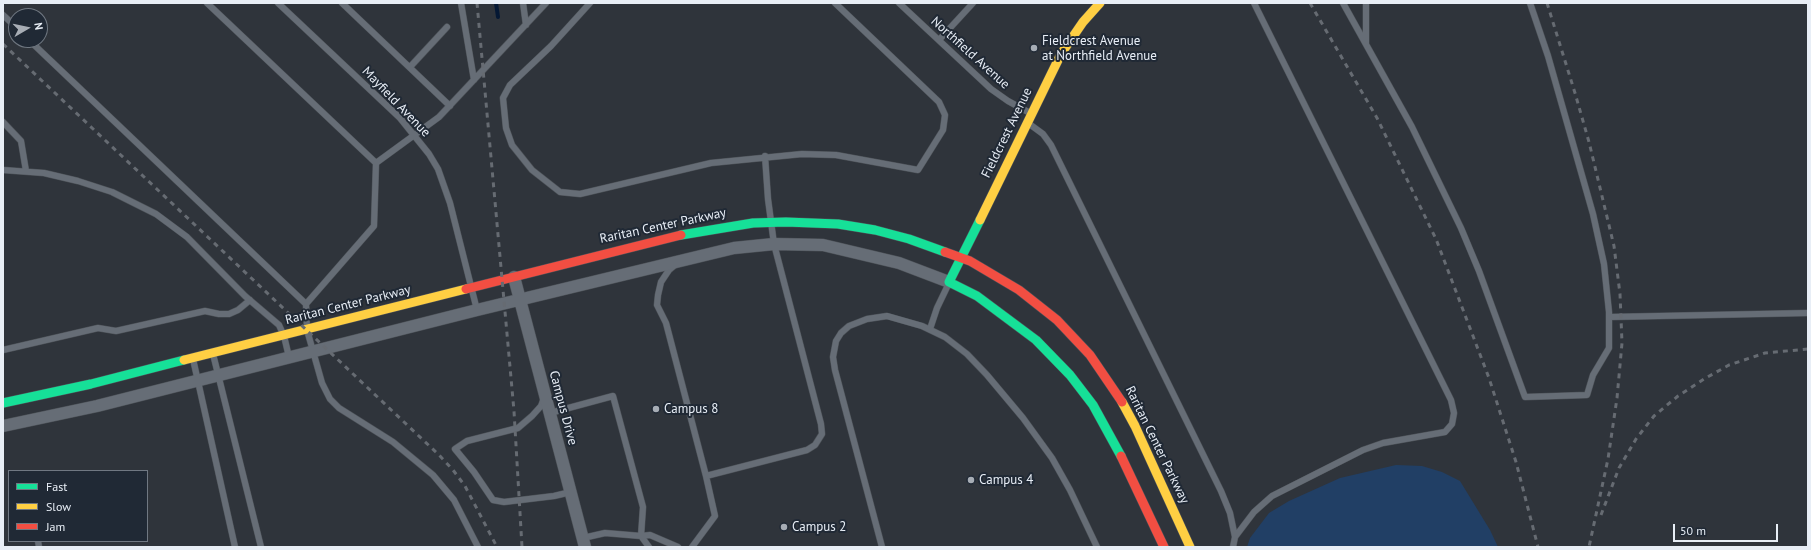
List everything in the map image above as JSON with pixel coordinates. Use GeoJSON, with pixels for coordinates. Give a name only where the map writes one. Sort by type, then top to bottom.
{"type":"FeatureCollection","features":[{"type":"Feature","properties":{"kind":"street","name":"Fieldcrest Avenue"},"geometry":{"type":"LineString","coordinates":[[950,282],[1030,113],[1061,54],[1079,27],[1100,3]]}},
{"type":"Feature","properties":{"kind":"street","name":"Raritan Center Parkway"},"geometry":{"type":"LineString","coordinates":[[3,403],[59,392],[192,359],[679,235],[727,226],[770,222],[813,222],[863,228],[909,239],[961,258],[998,277],[1038,305],[1065,328],[1097,364],[1130,416],[1190,547]]}},
{"type":"Feature","properties":{"kind":"street"},"geometry":{"type":"LineString","coordinates":[[3,426],[64,414],[688,258],[734,248],[774,244],[823,245],[848,250],[899,264],[950,282],[977,296],[1018,325],[1044,348],[1070,375],[1093,405],[1110,433],[1164,547]]}},
{"type":"Feature","properties":{"kind":"street","name":"Campus Drive"},"geometry":{"type":"LineString","coordinates":[[514,277],[584,542]]}},
{"type":"Feature","properties":{"kind":"lane"},"geometry":{"type":"LineString","coordinates":[[208,3],[376,163],[374,226],[306,304],[307,330],[322,383],[330,399],[339,408],[393,442],[433,474],[454,500],[478,547]]}},
{"type":"Feature","properties":{"kind":"lane","name":"Mayfield Avenue"},"geometry":{"type":"LineString","coordinates":[[278,3],[382,100],[416,135],[434,161],[445,186],[477,310]]}},
{"type":"Feature","properties":{"kind":"lane"},"geometry":{"type":"LineString","coordinates":[[342,3],[450,106]]}},
{"type":"Feature","properties":{"kind":"lane"},"geometry":{"type":"LineString","coordinates":[[461,3],[474,80]]}},
{"type":"Feature","properties":{"kind":"lane"},"geometry":{"type":"LineString","coordinates":[[523,3],[526,25]]}},
{"type":"Feature","properties":{"kind":"lane"},"geometry":{"type":"LineString","coordinates":[[376,163],[436,120],[546,3]]}},
{"type":"Feature","properties":{"kind":"lane"},"geometry":{"type":"LineString","coordinates":[[590,3],[551,46],[510,85],[503,98],[506,128],[512,144],[532,170],[560,192],[580,194],[711,163],[764,156],[802,154],[836,155],[918,170],[943,130],[945,115],[939,102],[835,3]]}},
{"type":"Feature","properties":{"kind":"lane","name":"Northfield Avenue"},"geometry":{"type":"LineString","coordinates":[[899,3],[1000,96],[1030,113]]}},
{"type":"Feature","properties":{"kind":"lane"},"geometry":{"type":"LineString","coordinates":[[939,40],[973,3]]}},
{"type":"Feature","properties":{"kind":"lane"},"geometry":{"type":"LineString","coordinates":[[1235,537],[1254,512],[1272,496],[1363,450],[1383,443],[1445,432],[1452,424],[1454,413],[1451,400],[1254,3]]}},
{"type":"Feature","properties":{"kind":"lane"},"geometry":{"type":"LineString","coordinates":[[1343,3],[1422,146],[1461,228],[1479,271],[1525,397],[1587,395],[1593,376],[1609,348],[1609,317],[1604,264],[1597,226],[1548,56],[1530,3]]}},
{"type":"Feature","properties":{"kind":"lane"},"geometry":{"type":"LineString","coordinates":[[1366,3],[1366,45]]}},
{"type":"Feature","properties":{"kind":"lane"},"geometry":{"type":"LineString","coordinates":[[410,67],[447,27]]}},
{"type":"Feature","properties":{"kind":"lane"},"geometry":{"type":"LineString","coordinates":[[37,48],[306,304]]}},
{"type":"Feature","properties":{"kind":"lane"},"geometry":{"type":"LineString","coordinates":[[3,122],[21,141],[26,171]]}},
{"type":"Feature","properties":{"kind":"lane"},"geometry":{"type":"LineString","coordinates":[[1026,122],[1043,134],[1051,145],[1221,491],[1230,513],[1235,537],[1233,547]]}},
{"type":"Feature","properties":{"kind":"lane"},"geometry":{"type":"LineString","coordinates":[[706,476],[807,450],[815,445],[822,434],[821,424],[774,244],[770,222],[764,156]]}},
{"type":"Feature","properties":{"kind":"lane"},"geometry":{"type":"LineString","coordinates":[[3,170],[56,175],[90,184],[145,207],[168,222],[187,237],[250,300],[277,323],[284,336],[289,357]]}},
{"type":"Feature","properties":{"kind":"lane"},"geometry":{"type":"LineString","coordinates":[[688,258],[674,266],[665,276],[659,289],[657,305],[666,323],[715,516],[692,547]]}},
{"type":"Feature","properties":{"kind":"lane"},"geometry":{"type":"LineString","coordinates":[[930,329],[937,308],[950,282]]}},
{"type":"Feature","properties":{"kind":"lane"},"geometry":{"type":"LineString","coordinates":[[3,350],[98,328],[116,331],[206,311],[229,314],[238,310],[250,300]]}},
{"type":"Feature","properties":{"kind":"lane"},"geometry":{"type":"LineString","coordinates":[[1609,317],[1808,313]]}},
{"type":"Feature","properties":{"kind":"lane"},"geometry":{"type":"LineString","coordinates":[[882,547],[835,370],[833,357],[834,347],[841,333],[849,326],[874,317],[893,317],[930,329],[950,340],[967,354],[994,383],[1023,418],[1062,475],[1097,547]]}},
{"type":"Feature","properties":{"kind":"lane"},"geometry":{"type":"LineString","coordinates":[[212,354],[261,547]]}},
{"type":"Feature","properties":{"kind":"lane"},"geometry":{"type":"LineString","coordinates":[[192,359],[235,547]]}},
{"type":"Feature","properties":{"kind":"lane"},"geometry":{"type":"LineString","coordinates":[[545,395],[541,406],[522,426],[516,429],[467,441],[455,449],[493,500],[504,502],[554,496],[571,492]]}},
{"type":"Feature","properties":{"kind":"lane"},"geometry":{"type":"LineString","coordinates":[[550,413],[613,396],[643,507],[641,536],[649,547]]}},
{"type":"Feature","properties":{"kind":"lane"},"geometry":{"type":"LineString","coordinates":[[584,542],[606,533],[641,536],[650,535],[678,547]]}},
{"type":"Feature","properties":{"kind":"shaded area"},"geometry":{"type":"Polygon","coordinates":[[[1396,465],[1422,466],[1442,472],[1460,481],[1490,530],[1498,547],[1247,547],[1250,538],[1269,513],[1289,501],[1340,478],[1396,465]]]}},
{"type":"Feature","properties":{"kind":"waterway"},"geometry":{"type":"LineString","coordinates":[[496,3],[498,17]]}},
{"type":"Feature","properties":{"kind":"railway"},"geometry":{"type":"LineString","coordinates":[[477,3],[514,411],[522,547]]}},
{"type":"Feature","properties":{"kind":"railway"},"geometry":{"type":"LineString","coordinates":[[1310,3],[1377,118],[1436,239],[1489,378],[1516,462],[1538,547]]}},
{"type":"Feature","properties":{"kind":"railway"},"geometry":{"type":"LineString","coordinates":[[1547,3],[1589,142],[1614,246],[1620,294],[1622,343],[1617,398],[1608,459],[1589,547]]}},
{"type":"Feature","properties":{"kind":"railway"},"geometry":{"type":"LineString","coordinates":[[3,44],[439,455],[465,486],[497,547]]}},
{"type":"Feature","properties":{"kind":"railway"},"geometry":{"type":"LineString","coordinates":[[1601,515],[1619,468],[1636,439],[1654,416],[1678,396],[1729,365],[1765,353],[1808,349]]}},
{"type":"Feature","properties":{"kind":"traffic: fast"},"geometry":{"type":"LineString","coordinates":[[980,220],[949,282],[977,296],[1036,340],[1070,375],[1093,405],[1121,456]]}},
{"type":"Feature","properties":{"kind":"traffic: fast"},"geometry":{"type":"LineString","coordinates":[[681,235],[753,223],[786,222],[838,224],[875,230],[909,239],[945,252]]}},
{"type":"Feature","properties":{"kind":"traffic: fast"},"geometry":{"type":"LineString","coordinates":[[3,403],[91,384],[184,360]]}},
{"type":"Feature","properties":{"kind":"traffic: slow"},"geometry":{"type":"LineString","coordinates":[[980,220],[1061,54],[1083,22],[1100,3]]}},
{"type":"Feature","properties":{"kind":"traffic: slow"},"geometry":{"type":"LineString","coordinates":[[184,360],[466,289]]}},
{"type":"Feature","properties":{"kind":"traffic: slow"},"geometry":{"type":"LineString","coordinates":[[1122,402],[1135,426],[1190,547]]}},
{"type":"Feature","properties":{"kind":"traffic: jam"},"geometry":{"type":"LineString","coordinates":[[466,289],[681,235]]}},
{"type":"Feature","properties":{"kind":"traffic: jam"},"geometry":{"type":"LineString","coordinates":[[945,252],[970,261],[1019,290],[1057,320],[1090,355],[1122,402]]}},
{"type":"Feature","properties":{"kind":"traffic: jam"},"geometry":{"type":"LineString","coordinates":[[1121,456],[1164,547]]}},
{"type":"Feature","properties":{"kind":"place","name":"Fieldcrest Avenue at Northfield Avenue"},"geometry":{"type":"Point","coordinates":[1034,48]}},
{"type":"Feature","properties":{"kind":"place","name":"Campus 8"},"geometry":{"type":"Point","coordinates":[656,409]}},
{"type":"Feature","properties":{"kind":"place","name":"Campus 4"},"geometry":{"type":"Point","coordinates":[971,480]}},
{"type":"Feature","properties":{"kind":"place","name":"Campus 2"},"geometry":{"type":"Point","coordinates":[784,527]}}]}
